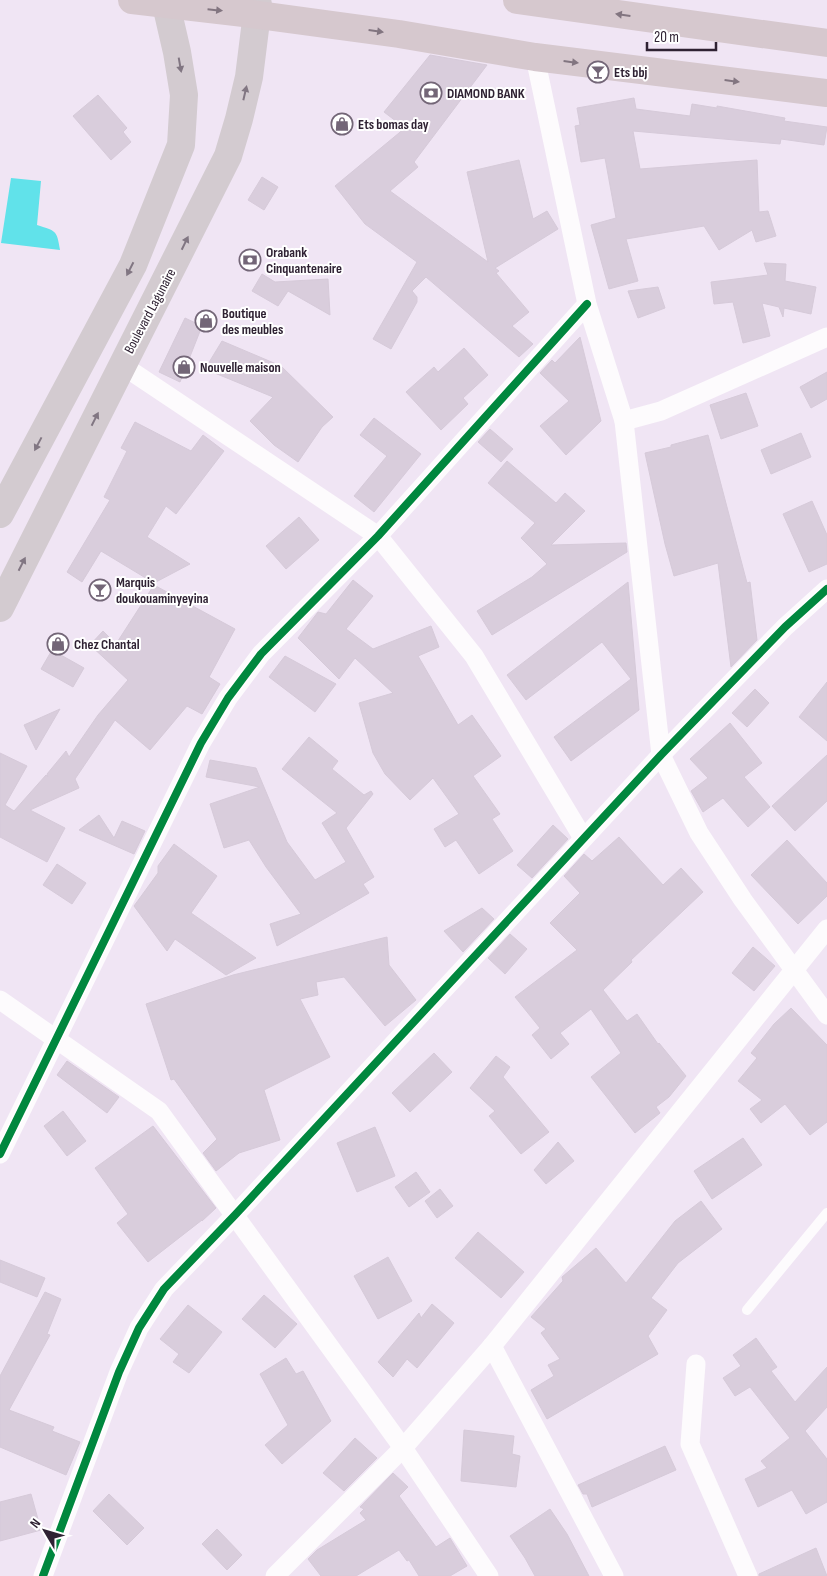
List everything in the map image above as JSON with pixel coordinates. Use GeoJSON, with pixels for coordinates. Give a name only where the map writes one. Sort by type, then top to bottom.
{"type":"FeatureCollection","features":[{"type":"Feature","properties":{"kind":"highway"},"geometry":{"type":"LineString","coordinates":[[132,0],[257,7],[398,34],[535,57],[827,93]]}},
{"type":"Feature","properties":{"kind":"highway"},"geometry":{"type":"LineString","coordinates":[[517,0],[827,43]]}},
{"type":"Feature","properties":{"kind":"main road"},"geometry":{"type":"LineString","coordinates":[[0,514],[132,264],[181,145],[184,95],[166,3]]}},
{"type":"Feature","properties":{"kind":"main road","name":"Boulevard Lagunaire"},"geometry":{"type":"LineString","coordinates":[[0,608],[228,156],[249,77],[257,7]]}},
{"type":"Feature","properties":{"kind":"street"},"geometry":{"type":"LineString","coordinates":[[535,57],[587,304],[624,421],[660,755],[699,833],[743,900],[827,1015]]}},
{"type":"Feature","properties":{"kind":"street"},"geometry":{"type":"LineString","coordinates":[[0,1154],[201,743],[228,698],[261,654],[378,536],[587,304]]}},
{"type":"Feature","properties":{"kind":"street"},"geometry":{"type":"LineString","coordinates":[[624,421],[661,411],[827,336]]}},
{"type":"Feature","properties":{"kind":"street"},"geometry":{"type":"LineString","coordinates":[[122,365],[378,536],[474,656],[583,838]]}},
{"type":"Feature","properties":{"kind":"street"},"geometry":{"type":"LineString","coordinates":[[44,1576],[119,1372],[139,1328],[164,1289],[235,1215],[660,755],[785,627],[827,590]]}},
{"type":"Feature","properties":{"kind":"street"},"geometry":{"type":"LineString","coordinates":[[275,1576],[403,1448],[492,1346],[827,929]]}},
{"type":"Feature","properties":{"kind":"street"},"geometry":{"type":"LineString","coordinates":[[0,1000],[159,1111],[403,1448],[489,1576]]}},
{"type":"Feature","properties":{"kind":"street"},"geometry":{"type":"LineString","coordinates":[[492,1346],[614,1576]]}},
{"type":"Feature","properties":{"kind":"street"},"geometry":{"type":"LineString","coordinates":[[696,1364],[690,1444],[748,1576]]}},
{"type":"Feature","properties":{"kind":"lane"},"geometry":{"type":"LineString","coordinates":[[747,1310],[827,1213]]}},
{"type":"Feature","properties":{"kind":"water"},"geometry":{"type":"Polygon","coordinates":[[[11,178],[41,181],[37,225],[48,228],[56,234],[60,250],[1,243],[11,178]]]}},
{"type":"Feature","properties":{"kind":"building"},"geometry":{"type":"Polygon","coordinates":[[[430,55],[487,65],[414,162],[418,167],[390,191],[488,262],[467,172],[519,160],[533,219],[547,211],[558,229],[495,268],[499,271],[496,273],[529,312],[512,326],[533,344],[519,357],[426,277],[412,291],[417,297],[417,302],[391,349],[373,339],[417,262],[365,224],[335,186],[405,128],[384,112],[430,55]]]}},
{"type":"Feature","properties":{"kind":"building"},"geometry":{"type":"Polygon","coordinates":[[[98,95],[127,128],[123,132],[131,142],[111,160],[73,116],[98,95]]]}},
{"type":"Feature","properties":{"kind":"building"},"geometry":{"type":"Polygon","coordinates":[[[634,98],[636,109],[690,116],[692,104],[717,108],[717,106],[785,118],[784,121],[827,127],[824,145],[781,139],[780,144],[633,131],[640,169],[757,160],[759,212],[768,211],[776,236],[756,242],[752,230],[719,250],[704,226],[626,239],[638,281],[609,289],[591,225],[616,218],[605,158],[581,162],[575,126],[580,125],[577,108],[634,98]]]}},
{"type":"Feature","properties":{"kind":"building"},"geometry":{"type":"Polygon","coordinates":[[[262,177],[278,187],[264,210],[248,200],[262,177]]]}},
{"type":"Feature","properties":{"kind":"building"},"geometry":{"type":"Polygon","coordinates":[[[764,263],[786,264],[785,281],[816,287],[811,314],[784,308],[783,317],[779,307],[762,303],[770,336],[743,343],[733,302],[714,304],[711,282],[768,275],[764,263]]]}},
{"type":"Feature","properties":{"kind":"building"},"geometry":{"type":"Polygon","coordinates":[[[262,274],[275,282],[328,279],[330,315],[288,291],[278,306],[252,291],[262,274]]]}},
{"type":"Feature","properties":{"kind":"building"},"geometry":{"type":"Polygon","coordinates":[[[658,287],[665,308],[638,318],[628,291],[658,287]]]}},
{"type":"Feature","properties":{"kind":"building"},"geometry":{"type":"Polygon","coordinates":[[[185,318],[202,326],[180,382],[159,372],[185,318]]]}},
{"type":"Feature","properties":{"kind":"building"},"geometry":{"type":"Polygon","coordinates":[[[580,337],[601,421],[566,455],[540,426],[569,401],[540,373],[552,360],[555,363],[580,337]]]}},
{"type":"Feature","properties":{"kind":"building"},"geometry":{"type":"Polygon","coordinates":[[[222,341],[281,366],[333,417],[322,427],[298,462],[274,445],[250,421],[273,397],[205,369],[222,341]]]}},
{"type":"Feature","properties":{"kind":"building"},"geometry":{"type":"Polygon","coordinates":[[[464,348],[488,375],[463,398],[468,404],[441,430],[406,392],[434,367],[438,372],[464,348]]]}},
{"type":"Feature","properties":{"kind":"building"},"geometry":{"type":"Polygon","coordinates":[[[827,372],[827,399],[811,408],[800,387],[827,372]]]}},
{"type":"Feature","properties":{"kind":"building"},"geometry":{"type":"Polygon","coordinates":[[[746,393],[758,426],[721,439],[710,405],[746,393]]]}},
{"type":"Feature","properties":{"kind":"building"},"geometry":{"type":"Polygon","coordinates":[[[374,418],[421,454],[374,512],[354,496],[387,456],[360,435],[374,418]]]}},
{"type":"Feature","properties":{"kind":"building"},"geometry":{"type":"Polygon","coordinates":[[[135,422],[191,451],[203,435],[224,451],[176,514],[166,506],[147,537],[190,564],[154,583],[101,551],[82,582],[67,572],[110,500],[104,497],[127,451],[121,448],[135,422]]]}},
{"type":"Feature","properties":{"kind":"building"},"geometry":{"type":"Polygon","coordinates":[[[490,429],[513,449],[501,462],[478,442],[490,429]]]}},
{"type":"Feature","properties":{"kind":"building"},"geometry":{"type":"Polygon","coordinates":[[[801,433],[811,457],[771,474],[761,450],[801,433]]]}},
{"type":"Feature","properties":{"kind":"building"},"geometry":{"type":"Polygon","coordinates":[[[708,435],[747,583],[750,582],[757,640],[731,667],[718,563],[674,576],[645,453],[708,435]]]}},
{"type":"Feature","properties":{"kind":"building"},"geometry":{"type":"Polygon","coordinates":[[[507,461],[556,503],[565,493],[585,511],[551,545],[626,543],[627,552],[492,635],[477,611],[532,577],[547,564],[521,538],[535,523],[488,483],[507,461]]]}},
{"type":"Feature","properties":{"kind":"building"},"geometry":{"type":"Polygon","coordinates":[[[812,501],[827,535],[827,564],[809,572],[783,514],[812,501]]]}},
{"type":"Feature","properties":{"kind":"building"},"geometry":{"type":"Polygon","coordinates":[[[299,517],[319,540],[286,569],[266,546],[299,517]]]}},
{"type":"Feature","properties":{"kind":"building"},"geometry":{"type":"Polygon","coordinates":[[[353,580],[373,596],[346,629],[373,649],[431,626],[439,647],[418,656],[458,725],[472,715],[501,756],[473,776],[500,814],[492,819],[513,851],[479,874],[456,840],[445,847],[434,829],[459,814],[433,778],[410,800],[385,774],[373,753],[359,703],[393,693],[355,658],[339,679],[298,638],[318,612],[326,614],[353,580]]]}},
{"type":"Feature","properties":{"kind":"building"},"geometry":{"type":"Polygon","coordinates":[[[628,582],[639,710],[571,761],[554,737],[631,679],[602,642],[526,700],[507,675],[628,582]]]}},
{"type":"Feature","properties":{"kind":"building"},"geometry":{"type":"Polygon","coordinates":[[[154,585],[235,629],[209,677],[220,684],[202,714],[187,706],[150,750],[115,720],[75,779],[79,788],[30,810],[65,828],[47,862],[0,837],[0,753],[27,766],[5,805],[14,811],[46,775],[48,777],[47,774],[66,751],[69,757],[98,715],[128,680],[90,645],[103,631],[116,644],[154,585]]]}},
{"type":"Feature","properties":{"kind":"building"},"geometry":{"type":"Polygon","coordinates":[[[52,650],[84,668],[73,687],[41,669],[52,650]]]}},
{"type":"Feature","properties":{"kind":"building"},"geometry":{"type":"Polygon","coordinates":[[[285,656],[336,684],[315,712],[269,677],[285,656]]]}},
{"type":"Feature","properties":{"kind":"building"},"geometry":{"type":"Polygon","coordinates":[[[827,682],[827,741],[799,717],[827,682]]]}},
{"type":"Feature","properties":{"kind":"building"},"geometry":{"type":"Polygon","coordinates":[[[755,689],[769,703],[747,727],[732,713],[755,689]]]}},
{"type":"Feature","properties":{"kind":"building"},"geometry":{"type":"Polygon","coordinates":[[[60,709],[36,750],[24,725],[60,709]]]}},
{"type":"Feature","properties":{"kind":"building"},"geometry":{"type":"Polygon","coordinates":[[[730,723],[762,763],[744,777],[770,807],[748,827],[723,798],[703,812],[691,791],[708,778],[690,759],[730,723]]]}},
{"type":"Feature","properties":{"kind":"building"},"geometry":{"type":"Polygon","coordinates":[[[309,737],[338,761],[332,769],[364,795],[371,791],[373,794],[346,828],[374,877],[363,884],[369,893],[277,946],[270,924],[301,914],[266,867],[249,840],[224,848],[210,804],[260,787],[206,777],[210,760],[256,768],[287,842],[315,880],[346,862],[322,823],[337,813],[282,769],[309,737]]]}},
{"type":"Feature","properties":{"kind":"building"},"geometry":{"type":"Polygon","coordinates":[[[827,755],[827,801],[795,831],[772,806],[827,755]]]}},
{"type":"Feature","properties":{"kind":"building"},"geometry":{"type":"Polygon","coordinates":[[[99,815],[114,838],[122,821],[145,831],[134,854],[79,830],[99,815]]]}},
{"type":"Feature","properties":{"kind":"building"},"geometry":{"type":"Polygon","coordinates":[[[553,825],[568,839],[532,878],[517,865],[553,825]]]}},
{"type":"Feature","properties":{"kind":"building"},"geometry":{"type":"Polygon","coordinates":[[[619,837],[663,885],[681,868],[703,892],[631,960],[632,962],[603,990],[627,1021],[637,1014],[658,1044],[686,1076],[669,1097],[656,1107],[660,1113],[635,1133],[591,1077],[621,1053],[591,1009],[560,1033],[569,1044],[551,1059],[532,1035],[540,1028],[515,997],[577,950],[550,923],[580,893],[564,876],[584,854],[592,861],[619,837]]]}},
{"type":"Feature","properties":{"kind":"building"},"geometry":{"type":"Polygon","coordinates":[[[787,840],[827,883],[827,896],[798,924],[751,875],[787,840]]]}},
{"type":"Feature","properties":{"kind":"building"},"geometry":{"type":"Polygon","coordinates":[[[174,844],[217,876],[191,913],[256,958],[226,975],[175,939],[167,951],[134,906],[158,873],[158,866],[174,844]]]}},
{"type":"Feature","properties":{"kind":"building"},"geometry":{"type":"Polygon","coordinates":[[[57,864],[86,883],[72,904],[43,885],[57,864]]]}},
{"type":"Feature","properties":{"kind":"building"},"geometry":{"type":"Polygon","coordinates":[[[482,908],[494,919],[463,952],[444,931],[482,908]]]}},
{"type":"Feature","properties":{"kind":"building"},"geometry":{"type":"Polygon","coordinates":[[[510,934],[527,949],[505,974],[488,958],[510,934]]]}},
{"type":"Feature","properties":{"kind":"building"},"geometry":{"type":"Polygon","coordinates":[[[387,937],[389,965],[416,1000],[385,1026],[344,977],[316,982],[318,995],[300,999],[330,1057],[264,1090],[280,1140],[239,1153],[216,1171],[203,1153],[217,1139],[174,1079],[171,1080],[146,1004],[233,975],[387,937]]]}},
{"type":"Feature","properties":{"kind":"building"},"geometry":{"type":"Polygon","coordinates":[[[753,947],[775,966],[754,991],[732,973],[753,947]]]}},
{"type":"Feature","properties":{"kind":"building"},"geometry":{"type":"Polygon","coordinates":[[[791,1008],[827,1045],[827,1122],[810,1135],[785,1104],[761,1123],[750,1109],[762,1100],[738,1081],[757,1058],[751,1053],[774,1024],[791,1008]]]}},
{"type":"Feature","properties":{"kind":"building"},"geometry":{"type":"Polygon","coordinates":[[[434,1053],[452,1072],[410,1112],[392,1093],[434,1053]]]}},
{"type":"Feature","properties":{"kind":"building"},"geometry":{"type":"Polygon","coordinates":[[[496,1056],[510,1067],[503,1077],[549,1132],[521,1154],[489,1116],[495,1111],[470,1088],[496,1056]]]}},
{"type":"Feature","properties":{"kind":"building"},"geometry":{"type":"Polygon","coordinates":[[[67,1061],[119,1097],[107,1113],[57,1075],[67,1061]]]}},
{"type":"Feature","properties":{"kind":"building"},"geometry":{"type":"Polygon","coordinates":[[[63,1111],[86,1141],[67,1156],[44,1126],[63,1111]]]}},
{"type":"Feature","properties":{"kind":"building"},"geometry":{"type":"Polygon","coordinates":[[[153,1126],[216,1208],[148,1262],[117,1223],[128,1214],[95,1168],[153,1126]]]}},
{"type":"Feature","properties":{"kind":"building"},"geometry":{"type":"Polygon","coordinates":[[[375,1127],[395,1176],[357,1192],[337,1143],[375,1127]]]}},
{"type":"Feature","properties":{"kind":"building"},"geometry":{"type":"Polygon","coordinates":[[[743,1138],[762,1165],[712,1199],[694,1171],[743,1138]]]}},
{"type":"Feature","properties":{"kind":"building"},"geometry":{"type":"Polygon","coordinates":[[[558,1142],[574,1161],[546,1184],[534,1170],[558,1142]]]}},
{"type":"Feature","properties":{"kind":"building"},"geometry":{"type":"Polygon","coordinates":[[[416,1172],[430,1192],[409,1207],[395,1187],[416,1172]]]}},
{"type":"Feature","properties":{"kind":"building"},"geometry":{"type":"Polygon","coordinates":[[[440,1189],[453,1206],[437,1218],[425,1201],[440,1189]]]}},
{"type":"Feature","properties":{"kind":"building"},"geometry":{"type":"Polygon","coordinates":[[[701,1201],[722,1229],[678,1263],[651,1298],[667,1310],[648,1336],[658,1354],[547,1419],[531,1390],[554,1376],[548,1365],[560,1359],[541,1333],[546,1329],[531,1317],[563,1281],[562,1277],[596,1248],[626,1283],[675,1221],[701,1201]]]}},
{"type":"Feature","properties":{"kind":"building"},"geometry":{"type":"Polygon","coordinates":[[[478,1232],[524,1272],[501,1298],[455,1258],[478,1232]]]}},
{"type":"Feature","properties":{"kind":"building"},"geometry":{"type":"Polygon","coordinates":[[[388,1257],[412,1301],[378,1319],[354,1276],[388,1257]]]}},
{"type":"Feature","properties":{"kind":"building"},"geometry":{"type":"Polygon","coordinates":[[[0,1260],[45,1278],[37,1297],[0,1282],[0,1260]]]}},
{"type":"Feature","properties":{"kind":"building"},"geometry":{"type":"Polygon","coordinates":[[[45,1292],[61,1299],[47,1334],[50,1335],[9,1410],[54,1427],[52,1431],[80,1442],[66,1475],[0,1447],[0,1376],[45,1292]]]}},
{"type":"Feature","properties":{"kind":"building"},"geometry":{"type":"Polygon","coordinates":[[[264,1295],[297,1324],[275,1348],[242,1319],[264,1295]]]}},
{"type":"Feature","properties":{"kind":"building"},"geometry":{"type":"Polygon","coordinates":[[[432,1304],[454,1323],[417,1368],[407,1359],[393,1377],[378,1362],[419,1313],[421,1318],[432,1304]]]}},
{"type":"Feature","properties":{"kind":"building"},"geometry":{"type":"Polygon","coordinates":[[[188,1305],[222,1332],[189,1373],[173,1362],[179,1354],[160,1339],[188,1305]]]}},
{"type":"Feature","properties":{"kind":"building"},"geometry":{"type":"Polygon","coordinates":[[[756,1338],[777,1367],[771,1371],[795,1402],[827,1367],[827,1407],[805,1431],[827,1459],[827,1502],[806,1514],[792,1490],[758,1507],[745,1479],[767,1468],[761,1461],[790,1438],[750,1387],[735,1396],[723,1378],[741,1366],[733,1355],[756,1338]]]}},
{"type":"Feature","properties":{"kind":"building"},"geometry":{"type":"Polygon","coordinates":[[[286,1358],[296,1374],[303,1371],[331,1421],[282,1464],[265,1445],[288,1425],[260,1374],[286,1358]]]}},
{"type":"Feature","properties":{"kind":"building"},"geometry":{"type":"Polygon","coordinates":[[[464,1430],[514,1436],[512,1454],[520,1456],[516,1487],[461,1481],[464,1430]]]}},
{"type":"Feature","properties":{"kind":"building"},"geometry":{"type":"Polygon","coordinates":[[[355,1438],[377,1458],[344,1491],[323,1473],[355,1438]]]}},
{"type":"Feature","properties":{"kind":"building"},"geometry":{"type":"Polygon","coordinates":[[[665,1446],[676,1470],[592,1507],[587,1494],[583,1494],[578,1485],[665,1446]]]}},
{"type":"Feature","properties":{"kind":"building"},"geometry":{"type":"Polygon","coordinates":[[[393,1473],[408,1487],[399,1496],[436,1547],[450,1538],[467,1566],[450,1576],[419,1576],[409,1560],[407,1561],[399,1550],[356,1576],[321,1576],[308,1559],[317,1550],[366,1520],[360,1513],[364,1509],[360,1507],[393,1473]]]}},
{"type":"Feature","properties":{"kind":"building"},"geometry":{"type":"Polygon","coordinates":[[[31,1494],[41,1530],[0,1541],[0,1502],[31,1494]]]}},
{"type":"Feature","properties":{"kind":"building"},"geometry":{"type":"Polygon","coordinates":[[[109,1494],[144,1528],[127,1545],[93,1511],[109,1494]]]}},
{"type":"Feature","properties":{"kind":"building"},"geometry":{"type":"Polygon","coordinates":[[[550,1509],[567,1534],[589,1576],[535,1576],[510,1536],[550,1509]]]}},
{"type":"Feature","properties":{"kind":"building"},"geometry":{"type":"Polygon","coordinates":[[[217,1529],[242,1555],[227,1570],[202,1544],[217,1529]]]}},
{"type":"Feature","properties":{"kind":"building"},"geometry":{"type":"Polygon","coordinates":[[[816,1548],[827,1576],[759,1576],[759,1574],[816,1548]]]}},
{"type":"Feature","properties":{"kind":"cycle path"},"geometry":{"type":"LineString","coordinates":[[0,1154],[201,743],[228,698],[261,654],[378,536],[587,304]]}},
{"type":"Feature","properties":{"kind":"cycle path"},"geometry":{"type":"LineString","coordinates":[[43,1576],[119,1372],[139,1328],[164,1289],[235,1215],[661,755],[785,627],[827,589]]}},
{"type":"Feature","properties":{"kind":"place","name":"Ets bbj"},"geometry":{"type":"Point","coordinates":[598,72]}},
{"type":"Feature","properties":{"kind":"place","name":"DIAMOND BANK"},"geometry":{"type":"Point","coordinates":[431,93]}},
{"type":"Feature","properties":{"kind":"place","name":"Ets bomas day"},"geometry":{"type":"Point","coordinates":[342,124]}},
{"type":"Feature","properties":{"kind":"place","name":"Orabank Cinquantenaire"},"geometry":{"type":"Point","coordinates":[250,260]}},
{"type":"Feature","properties":{"kind":"place","name":"Boutique des meubles"},"geometry":{"type":"Point","coordinates":[206,321]}},
{"type":"Feature","properties":{"kind":"place","name":"Nouvelle maison"},"geometry":{"type":"Point","coordinates":[184,367]}},
{"type":"Feature","properties":{"kind":"place","name":"Marquis doukouaminyeyina"},"geometry":{"type":"Point","coordinates":[100,590]}},
{"type":"Feature","properties":{"kind":"place","name":"Chez Chantal"},"geometry":{"type":"Point","coordinates":[58,644]}}]}
